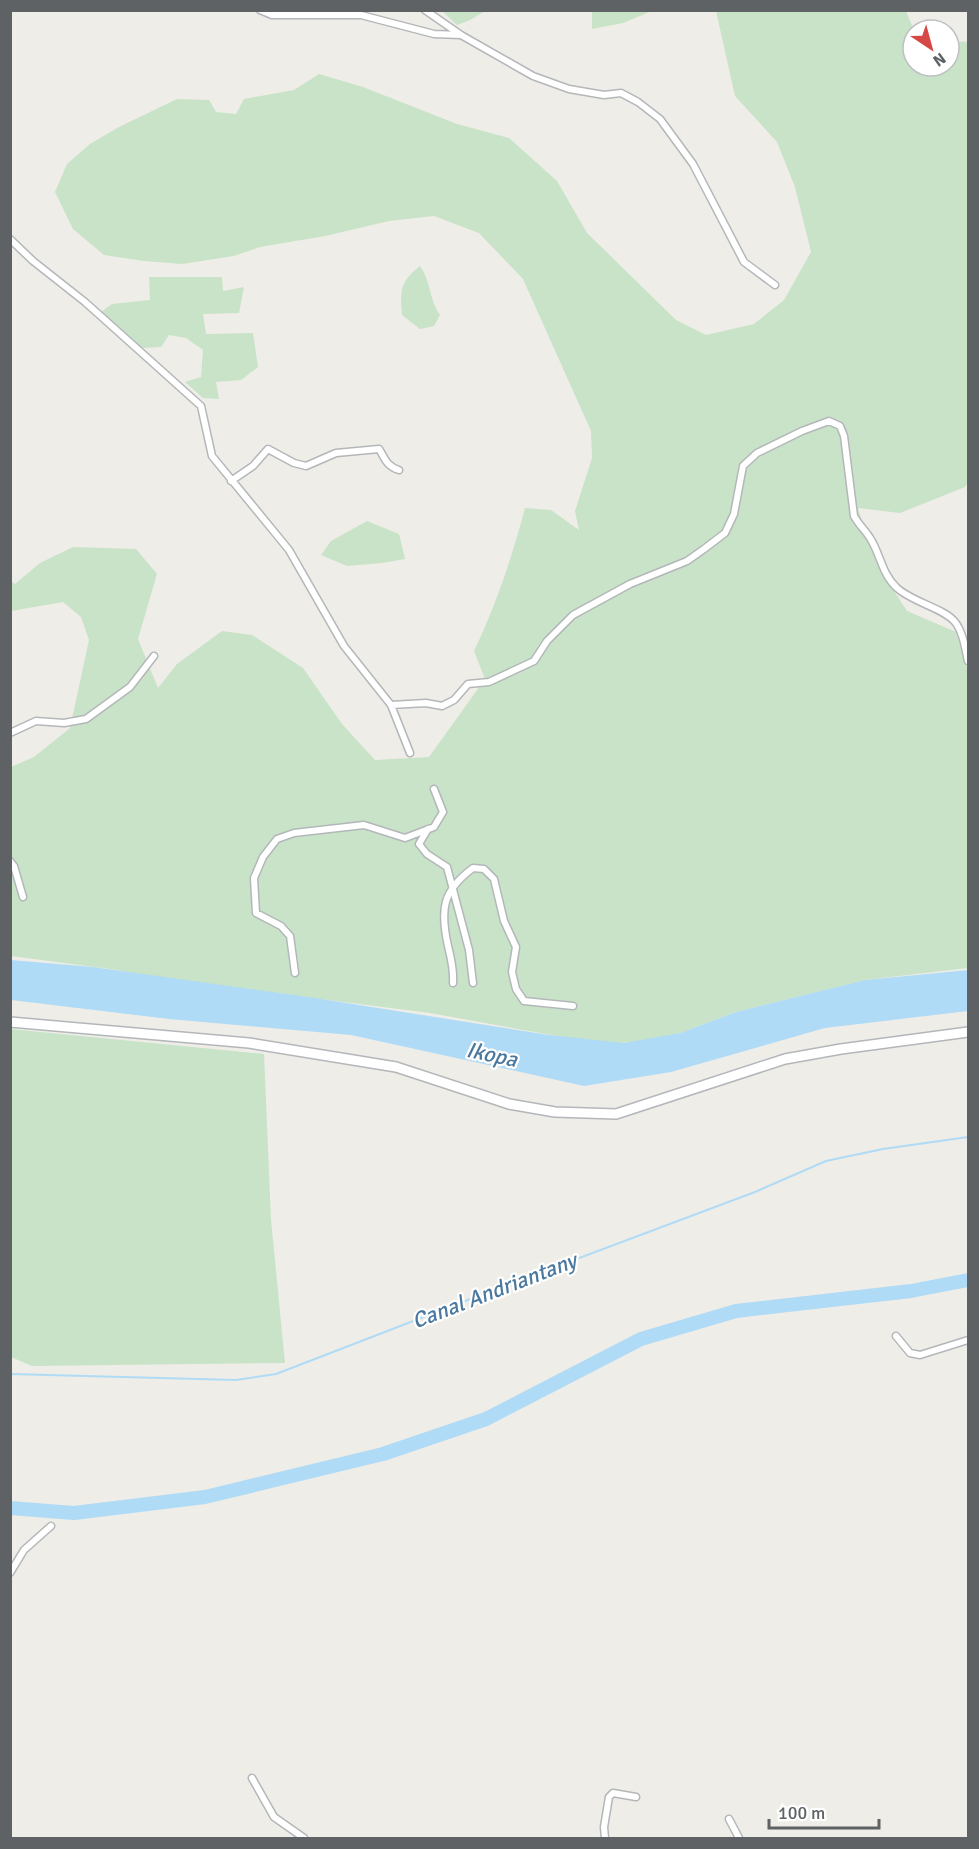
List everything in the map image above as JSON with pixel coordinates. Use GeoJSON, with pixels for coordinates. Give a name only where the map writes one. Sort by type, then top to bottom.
{"type":"FeatureCollection","features":[{"type":"Feature","properties":{"kind":"main road"},"geometry":{"type":"LineString","coordinates":[[10,1022],[249,1043],[396,1067],[509,1104],[555,1112],[616,1114],[785,1059],[969,1032]]}},
{"type":"Feature","properties":{"kind":"street"},"geometry":{"type":"LineString","coordinates":[[260,10],[273,15],[362,15],[434,34],[461,35]]}},
{"type":"Feature","properties":{"kind":"street"},"geometry":{"type":"LineString","coordinates":[[425,10],[461,35],[533,76],[569,89],[604,95],[621,93],[638,102],[660,119],[693,164],[744,262],[775,285]]}},
{"type":"Feature","properties":{"kind":"street"},"geometry":{"type":"LineString","coordinates":[[10,239],[33,261],[85,302],[201,406],[212,456],[289,550],[344,646],[391,705],[410,753]]}},
{"type":"Feature","properties":{"kind":"street"},"geometry":{"type":"LineString","coordinates":[[391,705],[426,703],[442,706],[454,700],[468,684],[489,682],[534,661],[547,642],[573,615],[630,584],[687,561],[725,533],[734,514],[743,466],[757,453],[829,421],[840,426],[844,436],[854,516],[859,526],[870,538],[894,585],[908,597],[954,620],[962,635],[969,661]]}},
{"type":"Feature","properties":{"kind":"street"},"geometry":{"type":"LineString","coordinates":[[231,481],[252,466],[268,449],[294,463],[306,466],[336,453],[379,449],[382,459],[399,470]]}},
{"type":"Feature","properties":{"kind":"street"},"geometry":{"type":"LineString","coordinates":[[10,733],[36,721],[64,723],[86,718],[130,687],[154,656]]}},
{"type":"Feature","properties":{"kind":"street"},"geometry":{"type":"LineString","coordinates":[[294,973],[290,936],[281,926],[256,913],[254,878],[263,857],[277,840],[294,833],[364,825],[405,838],[429,829],[434,827],[442,812],[434,789]]}},
{"type":"Feature","properties":{"kind":"street"},"geometry":{"type":"LineString","coordinates":[[429,829],[419,844],[428,854],[447,867],[462,918],[473,983]]}},
{"type":"Feature","properties":{"kind":"street"},"geometry":{"type":"LineString","coordinates":[[10,861],[14,866],[23,897]]}},
{"type":"Feature","properties":{"kind":"street"},"geometry":{"type":"LineString","coordinates":[[453,983],[453,965],[442,915],[457,880],[473,868],[484,869],[494,879],[504,921],[516,947],[512,972],[516,989],[524,1001],[573,1006]]}},
{"type":"Feature","properties":{"kind":"street"},"geometry":{"type":"LineString","coordinates":[[896,1336],[910,1353],[920,1355],[969,1340]]}},
{"type":"Feature","properties":{"kind":"street"},"geometry":{"type":"LineString","coordinates":[[10,1573],[24,1550],[51,1526]]}},
{"type":"Feature","properties":{"kind":"street"},"geometry":{"type":"LineString","coordinates":[[252,1778],[274,1817],[301,1834],[304,1839]]}},
{"type":"Feature","properties":{"kind":"street"},"geometry":{"type":"LineString","coordinates":[[605,1839],[604,1827],[609,1797],[613,1793],[636,1797]]}},
{"type":"Feature","properties":{"kind":"street"},"geometry":{"type":"LineString","coordinates":[[729,1820],[739,1839]]}},
{"type":"Feature","properties":{"kind":"green space"},"geometry":{"type":"Polygon","coordinates":[[[592,10],[652,11],[623,23],[592,29],[592,10]]]}},
{"type":"Feature","properties":{"kind":"green space"},"geometry":{"type":"Polygon","coordinates":[[[442,11],[485,11],[457,25],[442,11]]]}},
{"type":"Feature","properties":{"kind":"green space"},"geometry":{"type":"Polygon","coordinates":[[[716,11],[906,11],[909,18],[901,18],[901,78],[961,78],[961,42],[968,42],[968,482],[965,487],[900,513],[858,508],[867,538],[890,585],[907,611],[956,632],[968,671],[968,968],[865,980],[736,1012],[680,1033],[636,1042],[601,1044],[430,1013],[191,984],[117,970],[11,956],[11,767],[34,757],[70,728],[89,640],[81,617],[63,602],[11,611],[10,581],[15,584],[40,563],[73,547],[136,549],[157,574],[138,639],[158,688],[177,664],[222,631],[252,635],[303,668],[342,724],[375,760],[429,757],[485,679],[474,651],[503,581],[525,508],[551,510],[579,530],[575,511],[592,458],[591,431],[523,279],[479,233],[434,216],[389,221],[325,236],[260,247],[234,256],[182,264],[104,255],[73,229],[55,192],[67,164],[90,144],[177,99],[209,100],[216,112],[236,114],[244,99],[294,90],[319,74],[363,87],[457,124],[509,138],[557,181],[587,233],[676,320],[706,335],[754,324],[784,300],[811,252],[795,187],[777,142],[735,96],[716,11]]]}},
{"type":"Feature","properties":{"kind":"green space"},"geometry":{"type":"Polygon","coordinates":[[[420,266],[440,315],[434,326],[420,329],[402,315],[401,300],[405,282],[420,266]]]}},
{"type":"Feature","properties":{"kind":"green space"},"geometry":{"type":"Polygon","coordinates":[[[149,277],[222,277],[223,291],[244,287],[239,313],[203,314],[206,334],[253,333],[258,367],[241,380],[216,382],[219,399],[203,398],[185,382],[201,377],[203,350],[186,338],[169,335],[161,347],[142,348],[101,312],[112,304],[150,300],[149,277]]]}},
{"type":"Feature","properties":{"kind":"green space"},"geometry":{"type":"Polygon","coordinates":[[[367,521],[399,534],[405,559],[347,566],[321,555],[331,541],[367,521]]]}},
{"type":"Feature","properties":{"kind":"green space"},"geometry":{"type":"Polygon","coordinates":[[[10,1029],[264,1054],[271,1220],[285,1363],[32,1366],[11,1357],[10,1029]]]}},
{"type":"Feature","properties":{"kind":"water","name":"Ikopa"},"geometry":{"type":"Polygon","coordinates":[[[11,960],[93,967],[315,998],[549,1035],[624,1043],[680,1033],[736,1012],[865,980],[968,970],[968,1011],[825,1028],[671,1072],[584,1086],[351,1035],[169,1019],[11,1000],[11,960]]]}},
{"type":"Feature","properties":{"kind":"waterway","name":"Canal Andriantany"},"geometry":{"type":"LineString","coordinates":[[10,1374],[236,1380],[276,1374],[755,1192],[826,1161],[883,1149],[968,1137]]}},
{"type":"Feature","properties":{"kind":"waterway"},"geometry":{"type":"LineString","coordinates":[[10,1508],[74,1513],[205,1497],[383,1454],[486,1419],[641,1339],[736,1311],[911,1291],[968,1280]]}}]}
